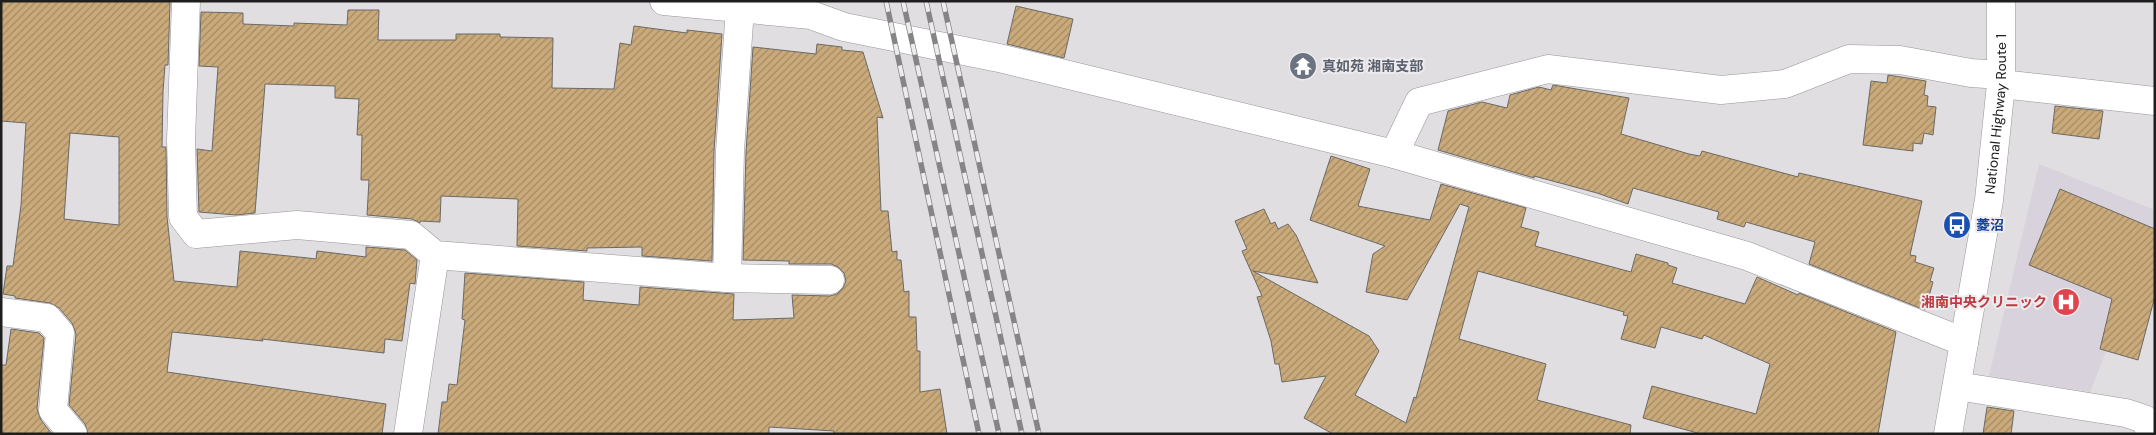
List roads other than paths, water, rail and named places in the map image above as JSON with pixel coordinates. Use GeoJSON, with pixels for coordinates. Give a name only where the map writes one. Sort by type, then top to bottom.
{"type":"FeatureCollection","features":[{"type":"Feature","properties":{"kind":"main road"},"geometry":{"type":"LineString","coordinates":[[186,1],[181,140],[182,217],[196,234],[297,225],[411,235],[436,255],[726,278],[830,280]]}},
{"type":"Feature","properties":{"kind":"main road"},"geometry":{"type":"LineString","coordinates":[[664,1],[810,15],[844,26],[999,58],[1394,154],[1748,256],[1964,342]]}},
{"type":"Feature","properties":{"kind":"main road","name":"National Highway Route 1"},"geometry":{"type":"LineString","coordinates":[[1948,434],[1989,200],[2001,79],[2001,1]]}},
{"type":"Feature","properties":{"kind":"main road"},"geometry":{"type":"LineString","coordinates":[[726,278],[730,151],[740,8]]}},
{"type":"Feature","properties":{"kind":"main road"},"geometry":{"type":"LineString","coordinates":[[1394,154],[1419,102],[1548,69],[1721,90],[1785,84],[1849,59],[1900,60],[2001,79],[2155,101]]}},
{"type":"Feature","properties":{"kind":"main road"},"geometry":{"type":"LineString","coordinates":[[408,434],[436,255]]}},
{"type":"Feature","properties":{"kind":"main road"},"geometry":{"type":"LineString","coordinates":[[1,312],[48,318],[60,333],[53,410],[73,434]]}},
{"type":"Feature","properties":{"kind":"main road"},"geometry":{"type":"LineString","coordinates":[[1957,386],[2126,413],[2150,419]]}},
{"type":"Feature","properties":{"kind":"railway"},"geometry":{"type":"LineString","coordinates":[[886,1],[979,434]]}},
{"type":"Feature","properties":{"kind":"railway"},"geometry":{"type":"LineString","coordinates":[[903,1],[999,434]]}},
{"type":"Feature","properties":{"kind":"railway"},"geometry":{"type":"LineString","coordinates":[[926,1],[1022,434]]}},
{"type":"Feature","properties":{"kind":"railway"},"geometry":{"type":"LineString","coordinates":[[943,1],[1039,434]]}},
{"type":"Feature","properties":{"kind":"place","name":"真如苑 湘南支部"},"geometry":{"type":"Point","coordinates":[1303,66]}},
{"type":"Feature","properties":{"kind":"place","name":"菱沼"},"geometry":{"type":"Point","coordinates":[1957,225]}},
{"type":"Feature","properties":{"kind":"place","name":"湘南中央クリニック"},"geometry":{"type":"Point","coordinates":[2066,302]}}]}
